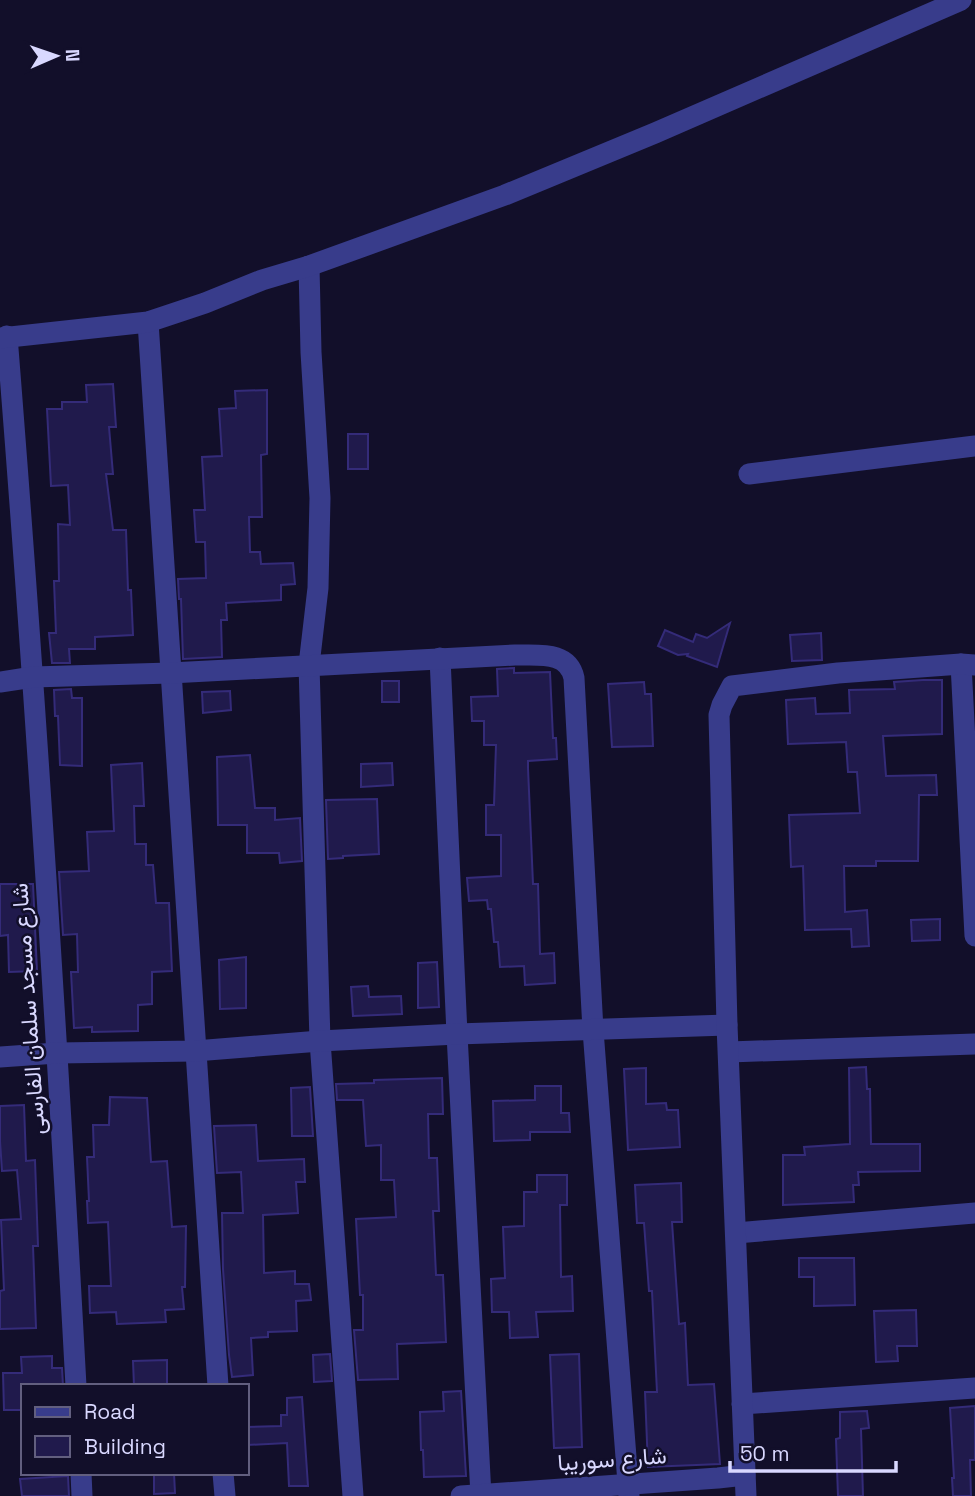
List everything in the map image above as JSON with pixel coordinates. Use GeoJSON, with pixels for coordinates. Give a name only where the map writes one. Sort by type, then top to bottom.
{"type":"FeatureCollection","features":[{"type":"Feature","properties":{"kind":"street"},"geometry":{"type":"LineString","coordinates":[[4,337],[148,322],[205,303],[262,280],[309,266],[505,195],[961,0]]}},
{"type":"Feature","properties":{"kind":"street"},"geometry":{"type":"LineString","coordinates":[[309,266],[320,498],[318,588],[309,665],[320,1041],[353,1496]]}},
{"type":"Feature","properties":{"kind":"street"},"geometry":{"type":"LineString","coordinates":[[148,322],[218,1384]]}},
{"type":"Feature","properties":{"kind":"street","name":"شارع مسجد سلمان الفارسى"},"geometry":{"type":"LineString","coordinates":[[4,337],[33,677],[76,1384]]}},
{"type":"Feature","properties":{"kind":"street"},"geometry":{"type":"LineString","coordinates":[[749,474],[975,446]]}},
{"type":"Feature","properties":{"kind":"street"},"geometry":{"type":"LineString","coordinates":[[0,682],[33,677],[170,673],[515,655],[556,656],[572,669],[593,1030],[629,1490]]}},
{"type":"Feature","properties":{"kind":"street"},"geometry":{"type":"LineString","coordinates":[[440,658],[474,1496]]}},
{"type":"Feature","properties":{"kind":"street"},"geometry":{"type":"LineString","coordinates":[[746,1496],[727,1025],[719,715],[732,686],[838,673],[968,664],[975,936]]}},
{"type":"Feature","properties":{"kind":"street"},"geometry":{"type":"LineString","coordinates":[[0,1057],[57,1053],[195,1051],[457,1034],[727,1025]]}},
{"type":"Feature","properties":{"kind":"street"},"geometry":{"type":"LineString","coordinates":[[729,1052],[975,1044]]}},
{"type":"Feature","properties":{"kind":"street"},"geometry":{"type":"LineString","coordinates":[[736,1233],[975,1213]]}},
{"type":"Feature","properties":{"kind":"street"},"geometry":{"type":"LineString","coordinates":[[742,1404],[975,1388]]}},
{"type":"Feature","properties":{"kind":"street"},"geometry":{"type":"LineString","coordinates":[[81,1475],[82,1496]]}},
{"type":"Feature","properties":{"kind":"street"},"geometry":{"type":"LineString","coordinates":[[223,1475],[225,1496]]}},
{"type":"Feature","properties":{"kind":"street","name":"شارع سوريبا"},"geometry":{"type":"LineString","coordinates":[[474,1496],[629,1490],[745,1475]]}},
{"type":"Feature","properties":{"kind":"building"},"geometry":{"type":"Polygon","coordinates":[[[113,384],[116,427],[109,427],[113,474],[106,474],[113,530],[126,530],[133,635],[95,637],[95,649],[69,649],[70,663],[52,663],[49,633],[56,633],[54,581],[59,581],[58,524],[70,525],[68,485],[51,486],[47,409],[62,409],[62,402],[87,402],[86,385],[113,384]]]}},
{"type":"Feature","properties":{"kind":"building"},"geometry":{"type":"Polygon","coordinates":[[[267,390],[267,454],[261,455],[262,517],[249,517],[250,552],[260,552],[261,564],[293,563],[295,584],[281,585],[281,600],[226,603],[227,620],[221,620],[222,657],[183,659],[178,579],[206,578],[205,542],[196,542],[194,510],[205,510],[202,457],[222,456],[219,409],[236,408],[235,391],[267,390]]]}},
{"type":"Feature","properties":{"kind":"building"},"geometry":{"type":"Polygon","coordinates":[[[348,434],[368,434],[368,469],[348,469],[348,434]]]}},
{"type":"Feature","properties":{"kind":"building"},"geometry":{"type":"Polygon","coordinates":[[[730,623],[717,667],[687,656],[688,654],[678,655],[658,646],[665,630],[693,642],[696,634],[707,638],[730,623]]]}},
{"type":"Feature","properties":{"kind":"building"},"geometry":{"type":"Polygon","coordinates":[[[821,633],[822,660],[792,661],[790,635],[821,633]]]}},
{"type":"Feature","properties":{"kind":"building"},"geometry":{"type":"Polygon","coordinates":[[[514,668],[514,673],[550,672],[553,738],[556,738],[557,759],[528,761],[528,768],[533,884],[538,884],[540,954],[554,953],[555,983],[525,985],[524,966],[500,967],[498,942],[494,942],[491,909],[488,909],[487,900],[469,901],[467,878],[501,876],[501,835],[486,835],[486,805],[494,805],[496,745],[484,745],[484,721],[472,721],[471,697],[498,696],[497,669],[514,668]]]}},
{"type":"Feature","properties":{"kind":"building"},"geometry":{"type":"Polygon","coordinates":[[[942,680],[942,734],[883,736],[886,776],[936,775],[937,795],[919,795],[918,861],[876,861],[876,866],[844,866],[845,912],[867,910],[869,946],[852,947],[851,929],[805,930],[803,866],[791,867],[789,815],[860,813],[857,772],[848,772],[846,742],[788,744],[786,700],[815,698],[816,714],[850,713],[849,690],[895,689],[894,682],[942,680]]]}},
{"type":"Feature","properties":{"kind":"building"},"geometry":{"type":"Polygon","coordinates":[[[382,681],[399,681],[399,702],[382,702],[382,681]]]}},
{"type":"Feature","properties":{"kind":"building"},"geometry":{"type":"Polygon","coordinates":[[[644,682],[645,694],[651,694],[653,746],[612,747],[608,684],[644,682]]]}},
{"type":"Feature","properties":{"kind":"building"},"geometry":{"type":"Polygon","coordinates":[[[71,689],[72,698],[82,698],[82,766],[60,765],[54,690],[71,689]]]}},
{"type":"Feature","properties":{"kind":"building"},"geometry":{"type":"Polygon","coordinates":[[[230,691],[231,710],[203,713],[202,692],[230,691]]]}},
{"type":"Feature","properties":{"kind":"building"},"geometry":{"type":"Polygon","coordinates":[[[250,755],[255,808],[275,808],[275,820],[300,818],[302,861],[280,863],[279,853],[247,853],[247,825],[218,825],[217,757],[250,755]]]}},
{"type":"Feature","properties":{"kind":"building"},"geometry":{"type":"Polygon","coordinates":[[[142,763],[144,806],[134,806],[135,844],[146,844],[146,865],[153,865],[156,903],[169,903],[172,971],[152,972],[152,1004],[138,1005],[138,1031],[92,1032],[92,1027],[74,1028],[71,972],[78,972],[77,934],[63,935],[59,872],[89,871],[87,832],[114,831],[111,765],[142,763]]]}},
{"type":"Feature","properties":{"kind":"building"},"geometry":{"type":"Polygon","coordinates":[[[392,763],[393,785],[361,787],[361,764],[392,763]]]}},
{"type":"Feature","properties":{"kind":"building"},"geometry":{"type":"Polygon","coordinates":[[[377,799],[379,854],[328,859],[326,800],[377,799]]]}},
{"type":"Feature","properties":{"kind":"building"},"geometry":{"type":"Polygon","coordinates":[[[0,884],[33,884],[37,971],[9,972],[8,935],[0,936],[0,884]]]}},
{"type":"Feature","properties":{"kind":"building"},"geometry":{"type":"Polygon","coordinates":[[[940,919],[940,940],[912,941],[911,920],[940,919]]]}},
{"type":"Feature","properties":{"kind":"building"},"geometry":{"type":"Polygon","coordinates":[[[246,957],[246,1008],[220,1009],[219,960],[246,957]]]}},
{"type":"Feature","properties":{"kind":"building"},"geometry":{"type":"Polygon","coordinates":[[[437,962],[439,1007],[418,1008],[418,963],[437,962]]]}},
{"type":"Feature","properties":{"kind":"building"},"geometry":{"type":"Polygon","coordinates":[[[368,986],[369,997],[401,996],[402,1014],[353,1016],[351,987],[368,986]]]}},
{"type":"Feature","properties":{"kind":"building"},"geometry":{"type":"Polygon","coordinates":[[[866,1067],[867,1089],[870,1089],[871,1144],[920,1144],[920,1171],[858,1172],[859,1185],[853,1185],[854,1202],[783,1205],[783,1155],[805,1155],[804,1147],[850,1144],[849,1068],[866,1067]]]}},
{"type":"Feature","properties":{"kind":"building"},"geometry":{"type":"Polygon","coordinates":[[[646,1068],[646,1104],[666,1103],[667,1110],[678,1110],[680,1147],[628,1150],[624,1069],[646,1068]]]}},
{"type":"Feature","properties":{"kind":"building"},"geometry":{"type":"Polygon","coordinates":[[[442,1078],[443,1114],[428,1114],[429,1158],[437,1158],[439,1211],[433,1211],[436,1275],[443,1275],[446,1342],[397,1344],[398,1379],[358,1380],[354,1330],[363,1330],[363,1295],[360,1295],[356,1219],[396,1217],[394,1180],[381,1180],[381,1145],[366,1146],[363,1100],[337,1100],[336,1084],[442,1078]]]}},
{"type":"Feature","properties":{"kind":"building"},"geometry":{"type":"Polygon","coordinates":[[[535,1086],[561,1086],[561,1113],[569,1113],[570,1132],[530,1132],[530,1140],[494,1141],[493,1101],[535,1100],[535,1086]]]}},
{"type":"Feature","properties":{"kind":"building"},"geometry":{"type":"Polygon","coordinates":[[[310,1087],[313,1136],[292,1136],[291,1088],[310,1087]]]}},
{"type":"Feature","properties":{"kind":"building"},"geometry":{"type":"Polygon","coordinates":[[[110,1097],[147,1098],[151,1162],[167,1161],[172,1227],[186,1226],[185,1287],[182,1287],[184,1309],[165,1310],[166,1322],[117,1324],[116,1312],[90,1313],[89,1286],[111,1286],[108,1222],[88,1223],[87,1201],[87,1157],[94,1157],[93,1125],[109,1125],[110,1097]]]}},
{"type":"Feature","properties":{"kind":"building"},"geometry":{"type":"Polygon","coordinates":[[[24,1105],[26,1161],[35,1160],[38,1246],[33,1246],[36,1328],[0,1329],[0,1291],[4,1290],[1,1220],[21,1219],[17,1170],[2,1171],[0,1106],[24,1105]]]}},
{"type":"Feature","properties":{"kind":"building"},"geometry":{"type":"Polygon","coordinates":[[[256,1125],[258,1161],[304,1159],[305,1182],[296,1182],[298,1213],[263,1215],[264,1273],[295,1271],[295,1284],[309,1284],[311,1300],[296,1301],[297,1331],[268,1332],[268,1337],[251,1338],[253,1375],[232,1377],[223,1269],[222,1213],[243,1213],[241,1172],[217,1173],[214,1126],[256,1125]]]}},
{"type":"Feature","properties":{"kind":"building"},"geometry":{"type":"Polygon","coordinates":[[[537,1175],[567,1175],[567,1205],[560,1205],[561,1277],[572,1276],[573,1311],[536,1312],[538,1337],[510,1338],[509,1312],[492,1312],[491,1279],[505,1278],[503,1227],[524,1226],[524,1192],[537,1192],[537,1175]]]}},
{"type":"Feature","properties":{"kind":"building"},"geometry":{"type":"Polygon","coordinates":[[[681,1183],[682,1222],[672,1222],[679,1324],[685,1323],[688,1385],[714,1384],[720,1464],[648,1467],[645,1392],[657,1392],[652,1291],[649,1291],[644,1223],[637,1223],[635,1185],[681,1183]]]}},
{"type":"Feature","properties":{"kind":"building"},"geometry":{"type":"Polygon","coordinates":[[[799,1258],[854,1258],[855,1305],[814,1306],[814,1277],[799,1277],[799,1258]]]}},
{"type":"Feature","properties":{"kind":"building"},"geometry":{"type":"Polygon","coordinates":[[[916,1310],[917,1346],[897,1346],[898,1361],[876,1362],[874,1311],[916,1310]]]}},
{"type":"Feature","properties":{"kind":"building"},"geometry":{"type":"Polygon","coordinates":[[[330,1354],[332,1381],[314,1382],[313,1355],[330,1354]]]}},
{"type":"Feature","properties":{"kind":"building"},"geometry":{"type":"Polygon","coordinates":[[[579,1354],[582,1447],[554,1448],[550,1355],[579,1354]]]}},
{"type":"Feature","properties":{"kind":"building"},"geometry":{"type":"Polygon","coordinates":[[[52,1356],[52,1368],[62,1368],[63,1384],[21,1384],[21,1410],[4,1410],[3,1373],[22,1373],[21,1357],[52,1356]]]}},
{"type":"Feature","properties":{"kind":"building"},"geometry":{"type":"Polygon","coordinates":[[[167,1360],[167,1384],[134,1384],[133,1361],[167,1360]]]}},
{"type":"Feature","properties":{"kind":"building"},"geometry":{"type":"Polygon","coordinates":[[[461,1391],[466,1476],[424,1477],[420,1412],[444,1411],[443,1392],[461,1391]]]}},
{"type":"Feature","properties":{"kind":"building"},"geometry":{"type":"Polygon","coordinates":[[[302,1397],[308,1486],[289,1486],[287,1443],[248,1445],[248,1427],[281,1426],[281,1415],[287,1415],[287,1398],[302,1397]]]}},
{"type":"Feature","properties":{"kind":"building"},"geometry":{"type":"Polygon","coordinates":[[[975,1406],[975,1460],[970,1460],[971,1496],[953,1496],[950,1408],[975,1406]]]}},
{"type":"Feature","properties":{"kind":"building"},"geometry":{"type":"Polygon","coordinates":[[[867,1411],[869,1428],[861,1429],[863,1496],[838,1496],[836,1439],[840,1438],[840,1412],[867,1411]]]}},
{"type":"Feature","properties":{"kind":"building"},"geometry":{"type":"Polygon","coordinates":[[[154,1475],[174,1475],[175,1493],[154,1494],[154,1475]]]}},
{"type":"Feature","properties":{"kind":"building"},"geometry":{"type":"Polygon","coordinates":[[[68,1476],[69,1496],[22,1496],[20,1479],[68,1476]]]}}]}
